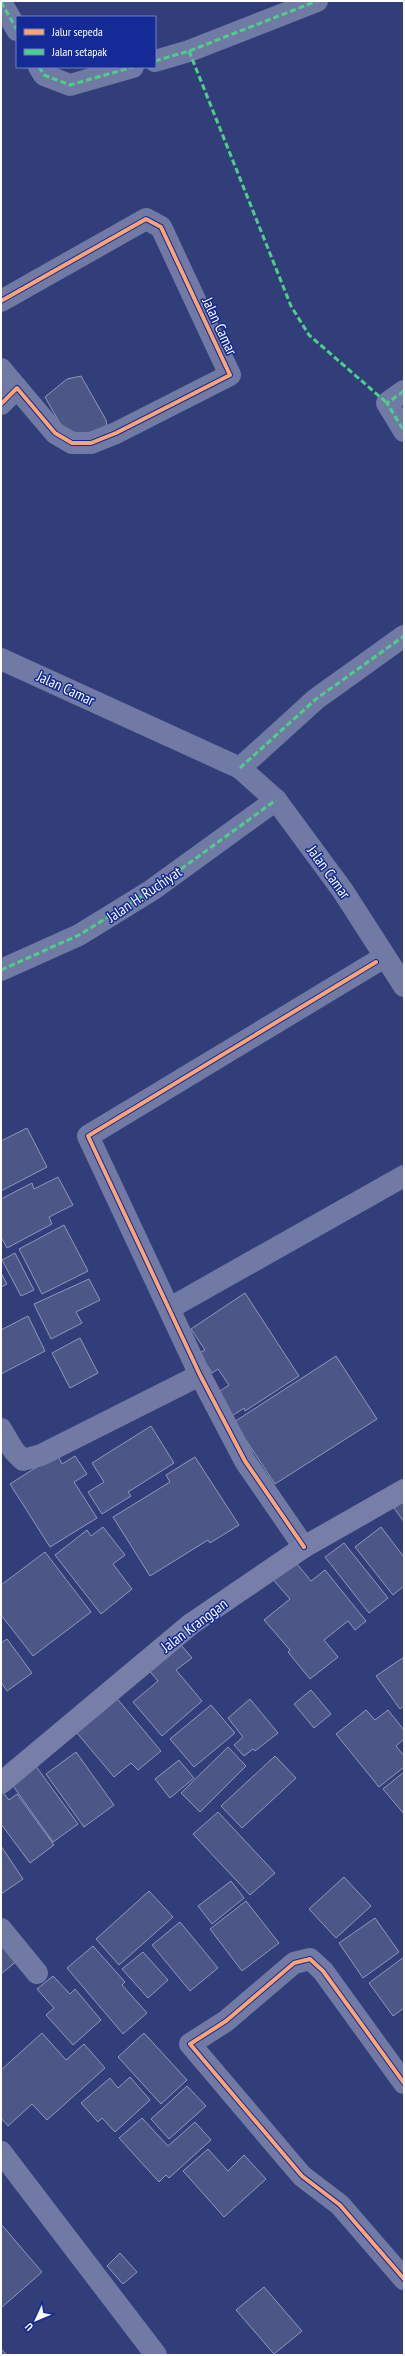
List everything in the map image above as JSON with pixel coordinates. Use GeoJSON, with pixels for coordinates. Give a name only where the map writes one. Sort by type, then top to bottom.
{"type":"FeatureCollection","features":[{"type":"Feature","properties":{"kind":"main road","name":"Jalan Kranggan"},"geometry":{"type":"LineString","coordinates":[[1,1783],[191,1624],[304,1547],[404,1490]]}},
{"type":"Feature","properties":{"kind":"street"},"geometry":{"type":"LineString","coordinates":[[156,61],[189,51],[317,1]]}},
{"type":"Feature","properties":{"kind":"street"},"geometry":{"type":"LineString","coordinates":[[1,2],[16,28]]}},
{"type":"Feature","properties":{"kind":"street"},"geometry":{"type":"LineString","coordinates":[[40,68],[44,75],[70,85],[130,68]]}},
{"type":"Feature","properties":{"kind":"street","name":"Jalan Camar"},"geometry":{"type":"LineString","coordinates":[[1,301],[146,219],[161,227],[230,375],[116,433],[91,443],[72,443],[55,433],[1,369]]}},
{"type":"Feature","properties":{"kind":"street"},"geometry":{"type":"LineString","coordinates":[[1,404],[17,388]]}},
{"type":"Feature","properties":{"kind":"street"},"geometry":{"type":"LineString","coordinates":[[404,391],[387,403],[404,431]]}},
{"type":"Feature","properties":{"kind":"street"},"geometry":{"type":"LineString","coordinates":[[240,768],[316,699],[404,636]]}},
{"type":"Feature","properties":{"kind":"street","name":"Jalan Camar"},"geometry":{"type":"LineString","coordinates":[[1,659],[240,768],[276,800],[344,891],[404,986]]}},
{"type":"Feature","properties":{"kind":"street","name":"Jalan H. Ruchiyat"},"geometry":{"type":"LineString","coordinates":[[1,970],[79,935],[93,927],[152,890],[276,800]]}},
{"type":"Feature","properties":{"kind":"street"},"geometry":{"type":"LineString","coordinates":[[304,1547],[245,1461],[200,1375],[170,1308],[88,1136],[376,962]]}},
{"type":"Feature","properties":{"kind":"street"},"geometry":{"type":"LineString","coordinates":[[170,1308],[404,1176]]}},
{"type":"Feature","properties":{"kind":"street"},"geometry":{"type":"LineString","coordinates":[[1,1429],[14,1451],[23,1460],[41,1455],[200,1375]]}},
{"type":"Feature","properties":{"kind":"street"},"geometry":{"type":"LineString","coordinates":[[1,1929],[37,1973]]}},
{"type":"Feature","properties":{"kind":"street"},"geometry":{"type":"LineString","coordinates":[[404,2083],[323,1970],[310,1959],[294,1963],[226,2021],[190,2044],[302,2176],[340,2205],[404,2279]]}},
{"type":"Feature","properties":{"kind":"street"},"geometry":{"type":"LineString","coordinates":[[1,2152],[156,2355]]}},
{"type":"Feature","properties":{"kind":"building"},"geometry":{"type":"Polygon","coordinates":[[[81,376],[106,420],[107,428],[86,441],[67,436],[45,397],[67,379],[81,376]]]}},
{"type":"Feature","properties":{"kind":"building"},"geometry":{"type":"Polygon","coordinates":[[[27,1128],[47,1167],[1,1191],[1,1141],[27,1128]]]}},
{"type":"Feature","properties":{"kind":"building"},"geometry":{"type":"Polygon","coordinates":[[[58,1177],[73,1205],[49,1217],[52,1224],[7,1248],[1,1237],[1,1199],[32,1183],[34,1189],[58,1177]]]}},
{"type":"Feature","properties":{"kind":"building"},"geometry":{"type":"Polygon","coordinates":[[[64,1225],[88,1271],[42,1294],[19,1249],[64,1225]]]}},
{"type":"Feature","properties":{"kind":"building"},"geometry":{"type":"Polygon","coordinates":[[[15,1253],[34,1290],[21,1296],[2,1260],[15,1253]]]}},
{"type":"Feature","properties":{"kind":"building"},"geometry":{"type":"Polygon","coordinates":[[[1,1273],[7,1284],[1,1287],[1,1273]]]}},
{"type":"Feature","properties":{"kind":"building"},"geometry":{"type":"Polygon","coordinates":[[[89,1279],[100,1300],[76,1312],[82,1323],[51,1339],[34,1304],[89,1279]]]}},
{"type":"Feature","properties":{"kind":"building"},"geometry":{"type":"Polygon","coordinates":[[[245,1293],[299,1376],[245,1411],[244,1408],[229,1418],[214,1395],[229,1385],[218,1369],[212,1373],[199,1353],[205,1350],[191,1329],[245,1293]]]}},
{"type":"Feature","properties":{"kind":"building"},"geometry":{"type":"Polygon","coordinates":[[[28,1316],[45,1351],[1,1374],[1,1330],[28,1316]]]}},
{"type":"Feature","properties":{"kind":"building"},"geometry":{"type":"Polygon","coordinates":[[[80,1338],[98,1373],[70,1388],[52,1353],[80,1338]]]}},
{"type":"Feature","properties":{"kind":"building"},"geometry":{"type":"Polygon","coordinates":[[[336,1356],[377,1419],[275,1484],[234,1422],[336,1356]]]}},
{"type":"Feature","properties":{"kind":"building"},"geometry":{"type":"Polygon","coordinates":[[[151,1426],[174,1463],[128,1492],[131,1496],[102,1514],[88,1492],[104,1482],[92,1463],[151,1426]]]}},
{"type":"Feature","properties":{"kind":"building"},"geometry":{"type":"Polygon","coordinates":[[[57,1454],[62,1464],[75,1456],[87,1474],[74,1482],[97,1518],[50,1547],[10,1484],[57,1454]]]}},
{"type":"Feature","properties":{"kind":"building"},"geometry":{"type":"Polygon","coordinates":[[[195,1457],[239,1525],[210,1543],[208,1540],[150,1576],[113,1517],[170,1482],[166,1475],[195,1457]]]}},
{"type":"Feature","properties":{"kind":"building"},"geometry":{"type":"Polygon","coordinates":[[[404,1501],[404,1522],[394,1508],[404,1501]]]}},
{"type":"Feature","properties":{"kind":"building"},"geometry":{"type":"Polygon","coordinates":[[[103,1527],[125,1555],[113,1564],[132,1589],[101,1614],[55,1555],[87,1530],[91,1536],[103,1527]]]}},
{"type":"Feature","properties":{"kind":"building"},"geometry":{"type":"Polygon","coordinates":[[[381,1527],[404,1557],[404,1586],[393,1595],[355,1547],[381,1527]]]}},
{"type":"Feature","properties":{"kind":"building"},"geometry":{"type":"Polygon","coordinates":[[[344,1543],[388,1598],[369,1613],[325,1557],[344,1543]]]}},
{"type":"Feature","properties":{"kind":"building"},"geometry":{"type":"Polygon","coordinates":[[[45,1552],[91,1612],[33,1656],[1,1615],[1,1585],[45,1552]]]}},
{"type":"Feature","properties":{"kind":"building"},"geometry":{"type":"Polygon","coordinates":[[[292,1558],[311,1581],[325,1570],[366,1621],[355,1630],[348,1621],[324,1640],[338,1657],[310,1679],[288,1652],[290,1650],[264,1620],[290,1599],[270,1576],[292,1558]]]}},
{"type":"Feature","properties":{"kind":"building"},"geometry":{"type":"Polygon","coordinates":[[[7,1639],[32,1673],[7,1691],[1,1682],[1,1643],[7,1639]]]}},
{"type":"Feature","properties":{"kind":"building"},"geometry":{"type":"Polygon","coordinates":[[[176,1639],[192,1658],[176,1670],[202,1701],[162,1736],[133,1702],[158,1681],[145,1666],[176,1639]]]}},
{"type":"Feature","properties":{"kind":"building"},"geometry":{"type":"Polygon","coordinates":[[[404,1657],[404,1706],[400,1709],[376,1676],[404,1657]]]}},
{"type":"Feature","properties":{"kind":"building"},"geometry":{"type":"Polygon","coordinates":[[[311,1690],[331,1714],[314,1728],[294,1704],[311,1690]]]}},
{"type":"Feature","properties":{"kind":"building"},"geometry":{"type":"Polygon","coordinates":[[[114,1695],[161,1751],[138,1770],[131,1763],[114,1777],[77,1733],[114,1695]]]}},
{"type":"Feature","properties":{"kind":"building"},"geometry":{"type":"Polygon","coordinates":[[[250,1699],[278,1733],[255,1751],[253,1749],[244,1756],[234,1745],[243,1737],[228,1718],[250,1699]]]}},
{"type":"Feature","properties":{"kind":"building"},"geometry":{"type":"Polygon","coordinates":[[[211,1705],[235,1733],[194,1767],[170,1739],[211,1705]]]}},
{"type":"Feature","properties":{"kind":"building"},"geometry":{"type":"Polygon","coordinates":[[[366,1710],[375,1720],[388,1710],[404,1730],[404,1739],[396,1746],[404,1756],[404,1767],[379,1787],[336,1734],[366,1710]]]}},
{"type":"Feature","properties":{"kind":"building"},"geometry":{"type":"Polygon","coordinates":[[[228,1747],[246,1766],[200,1812],[181,1793],[228,1747]]]}},
{"type":"Feature","properties":{"kind":"building"},"geometry":{"type":"Polygon","coordinates":[[[76,1752],[114,1805],[84,1827],[46,1774],[76,1752]]]}},
{"type":"Feature","properties":{"kind":"building"},"geometry":{"type":"Polygon","coordinates":[[[275,1756],[296,1778],[242,1828],[221,1806],[275,1756]]]}},
{"type":"Feature","properties":{"kind":"building"},"geometry":{"type":"Polygon","coordinates":[[[179,1760],[194,1778],[170,1798],[155,1779],[179,1760]]]}},
{"type":"Feature","properties":{"kind":"building"},"geometry":{"type":"Polygon","coordinates":[[[35,1765],[78,1824],[53,1842],[11,1783],[35,1765]]]}},
{"type":"Feature","properties":{"kind":"building"},"geometry":{"type":"Polygon","coordinates":[[[404,1772],[404,1814],[383,1789],[404,1772]]]}},
{"type":"Feature","properties":{"kind":"building"},"geometry":{"type":"Polygon","coordinates":[[[1,1790],[9,1800],[17,1794],[54,1845],[30,1863],[1,1824],[1,1790]]]}},
{"type":"Feature","properties":{"kind":"building"},"geometry":{"type":"Polygon","coordinates":[[[218,1812],[275,1873],[250,1895],[193,1834],[218,1812]]]}},
{"type":"Feature","properties":{"kind":"building"},"geometry":{"type":"Polygon","coordinates":[[[1,1846],[23,1879],[1,1894],[1,1846]]]}},
{"type":"Feature","properties":{"kind":"building"},"geometry":{"type":"Polygon","coordinates":[[[344,1877],[371,1906],[336,1938],[309,1909],[344,1877]]]}},
{"type":"Feature","properties":{"kind":"building"},"geometry":{"type":"Polygon","coordinates":[[[231,1881],[244,1898],[212,1924],[198,1906],[231,1881]]]}},
{"type":"Feature","properties":{"kind":"building"},"geometry":{"type":"Polygon","coordinates":[[[149,1891],[173,1917],[119,1965],[96,1939],[149,1891]]]}},
{"type":"Feature","properties":{"kind":"building"},"geometry":{"type":"Polygon","coordinates":[[[246,1901],[279,1943],[242,1971],[210,1929],[246,1901]]]}},
{"type":"Feature","properties":{"kind":"building"},"geometry":{"type":"Polygon","coordinates":[[[375,1918],[399,1952],[363,1978],[339,1943],[375,1918]]]}},
{"type":"Feature","properties":{"kind":"building"},"geometry":{"type":"Polygon","coordinates":[[[180,1922],[218,1968],[190,1991],[152,1945],[180,1922]]]}},
{"type":"Feature","properties":{"kind":"building"},"geometry":{"type":"Polygon","coordinates":[[[1,1939],[18,1960],[1,1974],[1,1939]]]}},
{"type":"Feature","properties":{"kind":"building"},"geometry":{"type":"Polygon","coordinates":[[[93,1946],[125,1982],[122,1985],[147,2013],[123,2034],[67,1968],[93,1946]]]}},
{"type":"Feature","properties":{"kind":"building"},"geometry":{"type":"Polygon","coordinates":[[[143,1952],[168,1980],[148,1998],[122,1969],[143,1952]]]}},
{"type":"Feature","properties":{"kind":"building"},"geometry":{"type":"Polygon","coordinates":[[[404,1957],[404,2008],[393,2016],[369,1983],[404,1957]]]}},
{"type":"Feature","properties":{"kind":"building"},"geometry":{"type":"Polygon","coordinates":[[[53,1976],[70,1994],[75,1989],[101,2020],[73,2045],[46,2015],[54,2008],[37,1989],[53,1976]]]}},
{"type":"Feature","properties":{"kind":"building"},"geometry":{"type":"Polygon","coordinates":[[[42,2033],[66,2060],[84,2044],[105,2068],[47,2120],[32,2104],[8,2126],[1,2118],[1,2070],[42,2033]]]}},
{"type":"Feature","properties":{"kind":"building"},"geometry":{"type":"Polygon","coordinates":[[[144,2033],[187,2080],[161,2104],[118,2057],[144,2033]]]}},
{"type":"Feature","properties":{"kind":"building"},"geometry":{"type":"Polygon","coordinates":[[[130,2077],[150,2100],[115,2132],[102,2118],[98,2122],[81,2103],[110,2078],[118,2088],[130,2077]]]}},
{"type":"Feature","properties":{"kind":"building"},"geometry":{"type":"Polygon","coordinates":[[[187,2086],[206,2106],[169,2139],[151,2119],[187,2086]]]}},
{"type":"Feature","properties":{"kind":"building"},"geometry":{"type":"Polygon","coordinates":[[[142,2118],[168,2146],[195,2122],[211,2140],[169,2178],[166,2175],[159,2182],[119,2138],[142,2118]]]}},
{"type":"Feature","properties":{"kind":"building"},"geometry":{"type":"Polygon","coordinates":[[[208,2149],[228,2171],[244,2155],[266,2179],[224,2217],[183,2171],[208,2149]]]}},
{"type":"Feature","properties":{"kind":"building"},"geometry":{"type":"Polygon","coordinates":[[[1,2224],[42,2272],[1,2308],[1,2224]]]}},
{"type":"Feature","properties":{"kind":"building"},"geometry":{"type":"Polygon","coordinates":[[[120,2253],[137,2272],[123,2284],[107,2266],[120,2253]]]}},
{"type":"Feature","properties":{"kind":"building"},"geometry":{"type":"Polygon","coordinates":[[[264,2287],[302,2331],[274,2354],[236,2310],[264,2287]]]}},
{"type":"Feature","properties":{"kind":"building"},"geometry":{"type":"Polygon","coordinates":[[[1,2349],[7,2355],[1,2355],[1,2349]]]}},
{"type":"Feature","properties":{"kind":"marked path"},"geometry":{"type":"LineString","coordinates":[[156,61],[189,51],[317,1]]}},
{"type":"Feature","properties":{"kind":"marked path"},"geometry":{"type":"LineString","coordinates":[[1,2],[16,28]]}},
{"type":"Feature","properties":{"kind":"marked path"},"geometry":{"type":"LineString","coordinates":[[189,51],[291,306],[309,335],[387,403]]}},
{"type":"Feature","properties":{"kind":"marked path"},"geometry":{"type":"LineString","coordinates":[[40,68],[44,75],[70,85],[130,68]]}},
{"type":"Feature","properties":{"kind":"marked path"},"geometry":{"type":"LineString","coordinates":[[404,391],[387,403],[404,431]]}},
{"type":"Feature","properties":{"kind":"marked path"},"geometry":{"type":"LineString","coordinates":[[240,768],[316,699],[404,636]]}},
{"type":"Feature","properties":{"kind":"marked path"},"geometry":{"type":"LineString","coordinates":[[1,970],[79,935],[152,890],[276,800]]}},
{"type":"Feature","properties":{"kind":"cycle path"},"geometry":{"type":"LineString","coordinates":[[1,301],[146,219],[161,227],[230,375],[116,433],[91,443],[72,443],[55,433],[17,388],[1,404]]}},
{"type":"Feature","properties":{"kind":"cycle path"},"geometry":{"type":"LineString","coordinates":[[304,1547],[245,1461],[200,1375],[88,1136],[376,962]]}},
{"type":"Feature","properties":{"kind":"cycle path"},"geometry":{"type":"LineString","coordinates":[[404,2083],[323,1971],[310,1959],[294,1963],[226,2021],[190,2044],[302,2176],[340,2205],[404,2279]]}}]}
